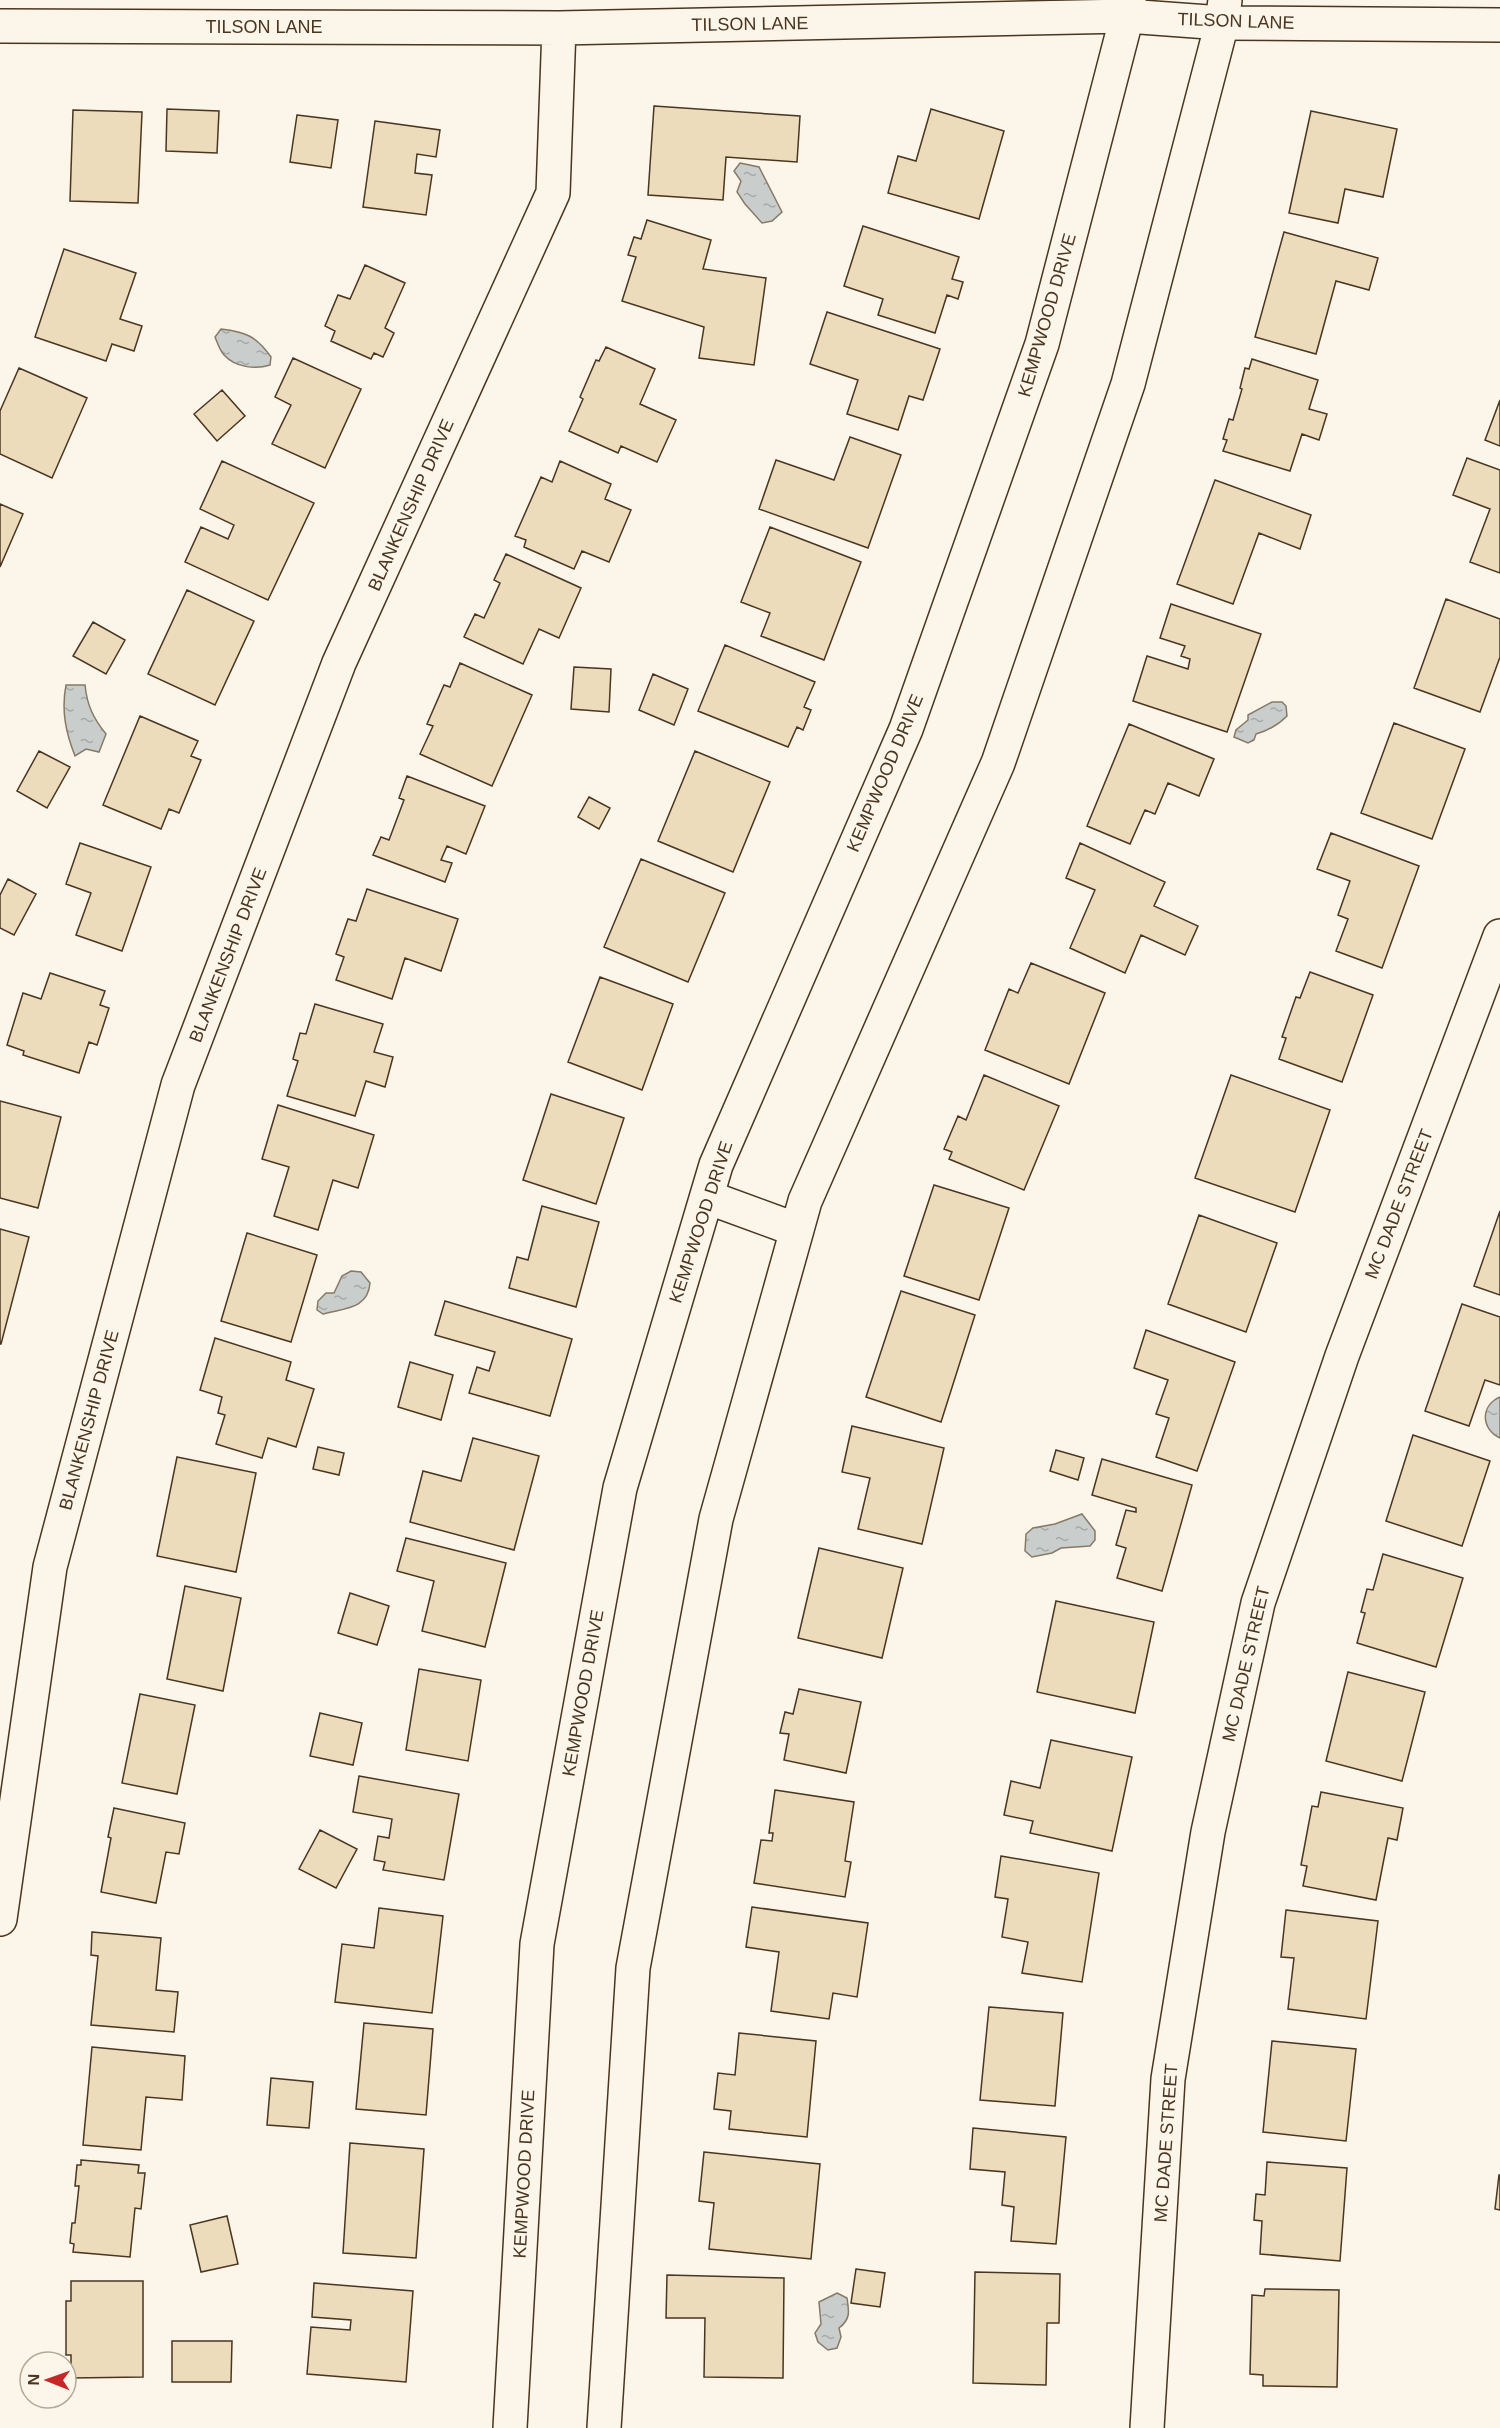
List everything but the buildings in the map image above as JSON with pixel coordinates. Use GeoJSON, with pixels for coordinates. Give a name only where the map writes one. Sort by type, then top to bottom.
{"type":"FeatureCollection","features":[{"type":"Feature","properties":{"kind":"main road","name":"TILSON LANE"},"geometry":{"type":"LineString","coordinates":[[0,26],[559,28],[1128,8],[1500,25]]}},
{"type":"Feature","properties":{"kind":"main road","name":"KEMPWOOD DRIVE"},"geometry":{"type":"LineString","coordinates":[[510,2428],[537,1944],[620,1488],[716,1164],[906,729],[1042,344],[1128,8]]}},
{"type":"Feature","properties":{"kind":"main road"},"geometry":{"type":"LineString","coordinates":[[604,2428],[633,1968],[716,1519],[805,1201],[998,763],[1128,384],[1224,11]]}},
{"type":"Feature","properties":{"kind":"main road","name":"BLANKENSHIP DRIVE"},"geometry":{"type":"LineString","coordinates":[[0,1919],[50,1567],[178,1086],[339,663],[552,193],[559,28]]}},
{"type":"Feature","properties":{"kind":"main road","name":"MC DADE STREET"},"geometry":{"type":"LineString","coordinates":[[1147,2428],[1168,2079],[1208,1832],[1258,1603],[1342,1356],[1500,936]]}},
{"type":"Feature","properties":{"kind":"main road"},"geometry":{"type":"LineString","coordinates":[[707,1197],[796,1230]]}},
{"type":"Feature","properties":{"kind":"water"},"geometry":{"type":"Polygon","coordinates":[[[740,163],[759,167],[782,212],[772,221],[762,223],[737,192],[741,181],[734,171],[740,163]]]}},
{"type":"Feature","properties":{"kind":"water"},"geometry":{"type":"Polygon","coordinates":[[[221,329],[250,336],[271,357],[270,365],[246,366],[229,359],[221,351],[215,337],[221,329]]]}},
{"type":"Feature","properties":{"kind":"water"},"geometry":{"type":"Polygon","coordinates":[[[66,685],[85,685],[91,711],[106,734],[99,752],[86,749],[75,756],[65,722],[66,685]]]}},
{"type":"Feature","properties":{"kind":"water"},"geometry":{"type":"Polygon","coordinates":[[[1272,702],[1282,702],[1286,706],[1287,716],[1273,727],[1256,734],[1254,740],[1248,743],[1234,737],[1236,730],[1248,720],[1248,715],[1272,702]]]}},
{"type":"Feature","properties":{"kind":"water"},"geometry":{"type":"Polygon","coordinates":[[[351,1271],[361,1272],[370,1283],[365,1298],[354,1306],[323,1314],[317,1310],[318,1301],[326,1293],[334,1293],[342,1276],[351,1271]]]}},
{"type":"Feature","properties":{"kind":"water"},"geometry":{"type":"Polygon","coordinates":[[[1500,1397],[1500,1438],[1489,1429],[1485,1417],[1489,1406],[1500,1397]]]}},
{"type":"Feature","properties":{"kind":"water"},"geometry":{"type":"Polygon","coordinates":[[[1082,1514],[1095,1531],[1095,1540],[1090,1546],[1061,1548],[1052,1553],[1032,1557],[1025,1551],[1026,1534],[1033,1528],[1055,1524],[1082,1514]]]}},
{"type":"Feature","properties":{"kind":"water"},"geometry":{"type":"Polygon","coordinates":[[[837,2293],[847,2298],[848,2314],[846,2321],[839,2328],[841,2337],[837,2348],[828,2350],[818,2342],[815,2333],[821,2324],[819,2302],[837,2293]]]}}]}
